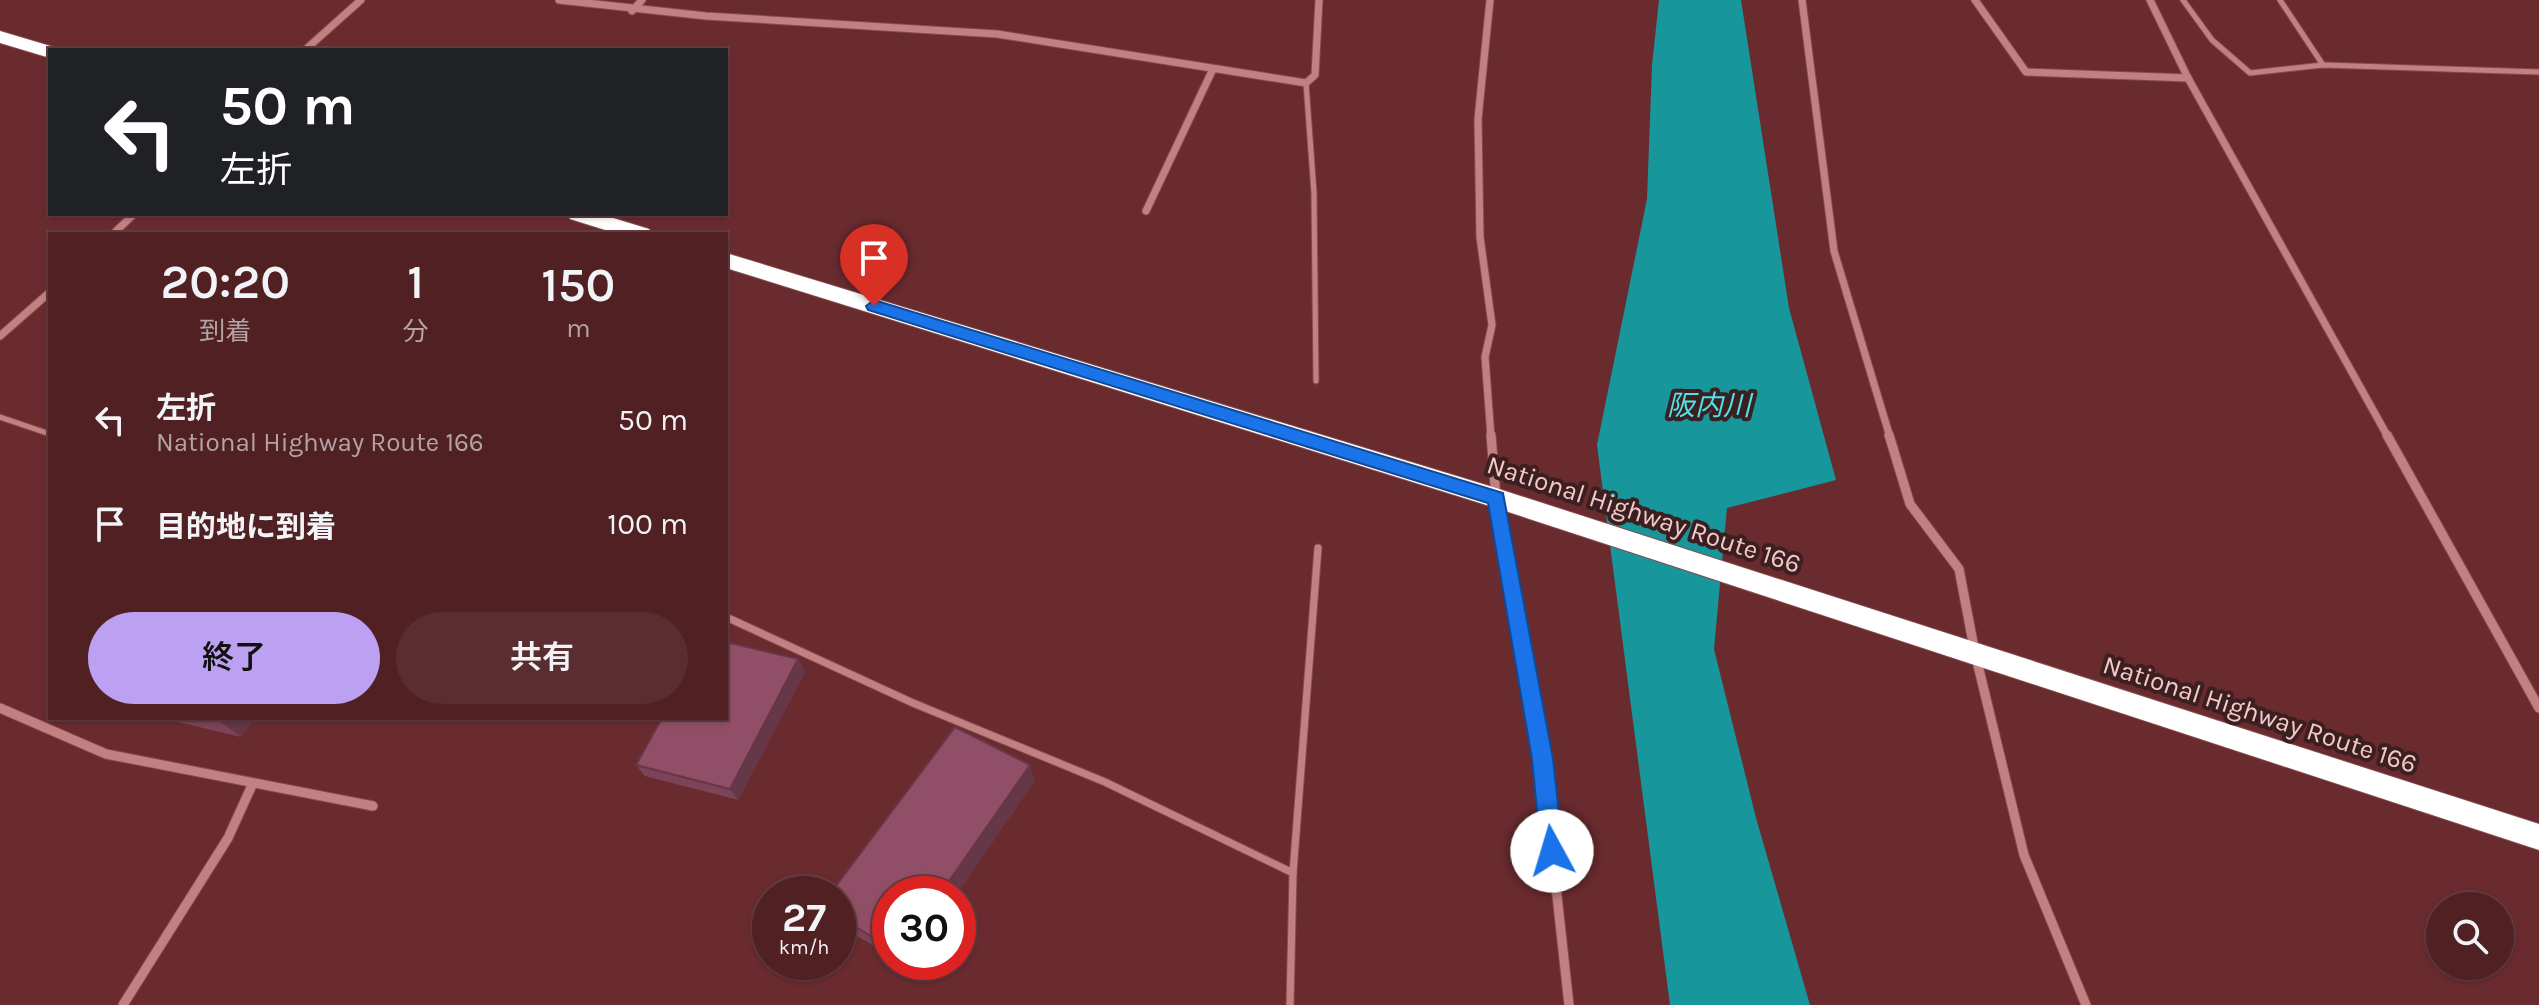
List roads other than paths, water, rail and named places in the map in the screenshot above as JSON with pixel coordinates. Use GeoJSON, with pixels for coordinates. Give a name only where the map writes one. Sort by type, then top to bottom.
{"type":"FeatureCollection","features":[{"type":"Feature","properties":{"kind":"highway"},"geometry":{"type":"LineString","coordinates":[[0,37],[48,51]]}},
{"type":"Feature","properties":{"kind":"highway"},"geometry":{"type":"LineString","coordinates":[[584,216],[636,232]]}},
{"type":"Feature","properties":{"kind":"highway","name":"National Highway Route 166"},"geometry":{"type":"LineString","coordinates":[[728,261],[1496,498],[2539,837]]}},
{"type":"Feature","properties":{"kind":"street"},"geometry":{"type":"LineString","coordinates":[[307,48],[361,0]]}},
{"type":"Feature","properties":{"kind":"street"},"geometry":{"type":"LineString","coordinates":[[559,0],[717,19],[955,30],[1306,83],[1315,75],[1319,0]]}},
{"type":"Feature","properties":{"kind":"street"},"geometry":{"type":"LineString","coordinates":[[632,11],[642,0]]}},
{"type":"Feature","properties":{"kind":"street"},"geometry":{"type":"LineString","coordinates":[[1490,0],[1478,119],[1480,237],[1492,325],[1485,357],[1496,498],[1542,759],[1569,1005]]}},
{"type":"Feature","properties":{"kind":"street"},"geometry":{"type":"LineString","coordinates":[[1802,0],[1834,251],[1910,504],[1959,569],[1966,649],[2024,855],[2086,1005]]}},
{"type":"Feature","properties":{"kind":"street"},"geometry":{"type":"LineString","coordinates":[[1975,0],[2026,72],[2188,78]]}},
{"type":"Feature","properties":{"kind":"street"},"geometry":{"type":"LineString","coordinates":[[2150,0],[2188,78],[2539,708]]}},
{"type":"Feature","properties":{"kind":"street"},"geometry":{"type":"LineString","coordinates":[[1146,211],[1212,71]]}},
{"type":"Feature","properties":{"kind":"street"},"geometry":{"type":"LineString","coordinates":[[115,232],[132,216]]}},
{"type":"Feature","properties":{"kind":"street"},"geometry":{"type":"LineString","coordinates":[[0,336],[48,294]]}},
{"type":"Feature","properties":{"kind":"street"},"geometry":{"type":"LineString","coordinates":[[0,708],[106,754],[373,806]]}},
{"type":"Feature","properties":{"kind":"street"},"geometry":{"type":"LineString","coordinates":[[123,1005],[228,838],[253,783]]}},
{"type":"Feature","properties":{"kind":"lane"},"geometry":{"type":"LineString","coordinates":[[2183,0],[2196,24],[2215,45],[2250,73],[2323,65],[2539,72]]}},
{"type":"Feature","properties":{"kind":"lane"},"geometry":{"type":"LineString","coordinates":[[2280,0],[2323,65]]}},
{"type":"Feature","properties":{"kind":"lane"},"geometry":{"type":"LineString","coordinates":[[1306,83],[1314,193],[1316,381]]}},
{"type":"Feature","properties":{"kind":"lane"},"geometry":{"type":"LineString","coordinates":[[0,417],[48,433]]}},
{"type":"Feature","properties":{"kind":"lane"},"geometry":{"type":"LineString","coordinates":[[1290,1005],[1293,873],[1318,548]]}},
{"type":"Feature","properties":{"kind":"lane"},"geometry":{"type":"LineString","coordinates":[[728,618],[913,703],[1105,782],[1293,873]]}},
{"type":"Feature","properties":{"kind":"water","name":"阪内川"},"geometry":{"type":"Polygon","coordinates":[[[1659,0],[1741,0],[1789,308],[1836,480],[1727,508],[1714,649],[1756,818],[1810,1005],[1670,1005],[1597,445],[1647,199],[1652,65],[1659,0]]]}}]}
